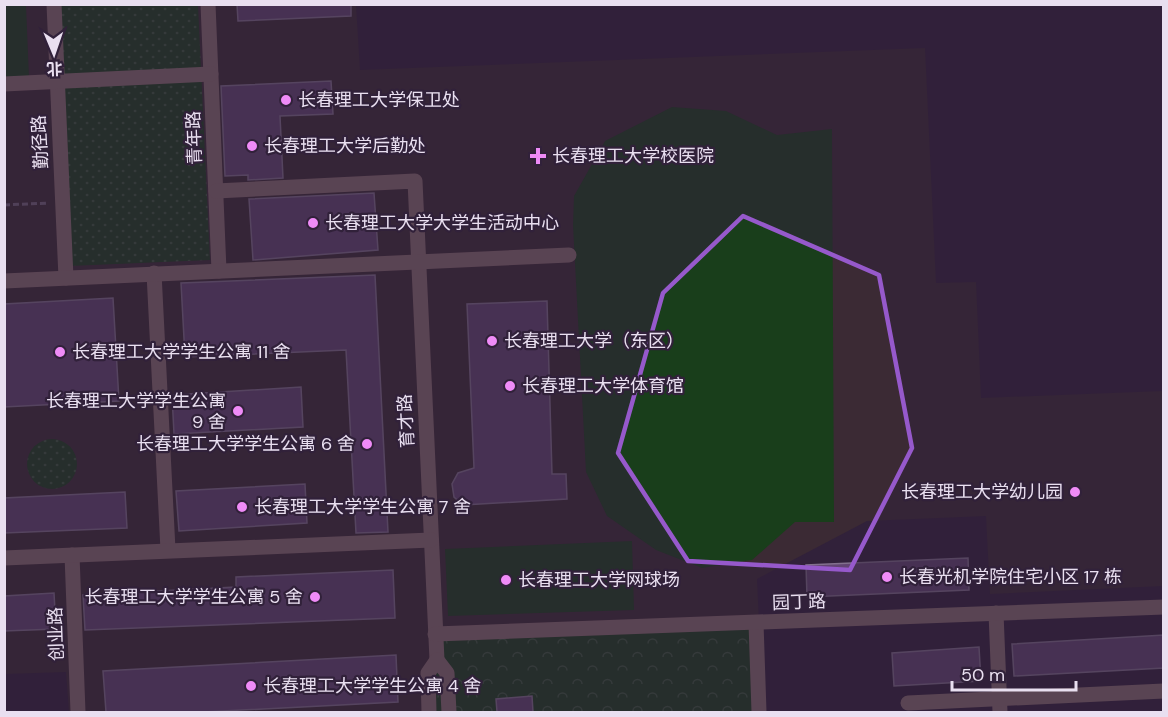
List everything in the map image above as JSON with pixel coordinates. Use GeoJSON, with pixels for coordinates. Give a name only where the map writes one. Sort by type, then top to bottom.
{"type":"FeatureCollection","features":[{"type":"Feature","properties":{"kind":"street","name":"勤径路"},"geometry":{"type":"LineString","coordinates":[[54,4],[66,278]]}},
{"type":"Feature","properties":{"kind":"street","name":"青年路"},"geometry":{"type":"LineString","coordinates":[[208,4],[219,271]]}},
{"type":"Feature","properties":{"kind":"street"},"geometry":{"type":"LineString","coordinates":[[4,84],[211,74]]}},
{"type":"Feature","properties":{"kind":"street","name":"育才路"},"geometry":{"type":"LineString","coordinates":[[216,191],[415,182],[436,660],[428,673],[429,712]]}},
{"type":"Feature","properties":{"kind":"street"},"geometry":{"type":"LineString","coordinates":[[4,281],[569,255]]}},
{"type":"Feature","properties":{"kind":"street"},"geometry":{"type":"LineString","coordinates":[[154,273],[168,550]]}},
{"type":"Feature","properties":{"kind":"street"},"geometry":{"type":"LineString","coordinates":[[4,558],[431,540]]}},
{"type":"Feature","properties":{"kind":"street","name":"创业路"},"geometry":{"type":"LineString","coordinates":[[72,555],[78,712]]}},
{"type":"Feature","properties":{"kind":"street","name":"园丁路"},"geometry":{"type":"LineString","coordinates":[[435,634],[1164,607]]}},
{"type":"Feature","properties":{"kind":"street"},"geometry":{"type":"LineString","coordinates":[[996,613],[999,705]]}},
{"type":"Feature","properties":{"kind":"street"},"geometry":{"type":"LineString","coordinates":[[756,623],[759,712]]}},
{"type":"Feature","properties":{"kind":"street","name":"育才路"},"geometry":{"type":"LineString","coordinates":[[436,660],[447,673],[449,712]]}},
{"type":"Feature","properties":{"kind":"street"},"geometry":{"type":"LineString","coordinates":[[908,703],[999,705],[1164,691]]}},
{"type":"Feature","properties":{"kind":"path"},"geometry":{"type":"LineString","coordinates":[[4,205],[63,203]]}},
{"type":"Feature","properties":{"kind":"highlighted area"},"geometry":{"type":"Polygon","coordinates":[[[743,216],[879,275],[912,448],[850,570],[688,561],[618,453],[663,293],[743,216]]]}},
{"type":"Feature","properties":{"kind":"shaded area","name":"长春理工大学（东区）"},"geometry":{"type":"Polygon","coordinates":[[[4,5],[356,5],[360,70],[925,48],[936,283],[976,282],[981,398],[1163,391],[1163,586],[990,594],[986,516],[867,521],[757,579],[763,712],[69,712],[66,672],[5,674],[4,5]]]}},
{"type":"Feature","properties":{"kind":"green space"},"geometry":{"type":"Polygon","coordinates":[[[4,5],[26,5],[29,77],[5,78],[4,5]]]}},
{"type":"Feature","properties":{"kind":"green space"},"geometry":{"type":"Polygon","coordinates":[[[57,5],[198,5],[210,260],[70,266],[57,5]]]}},
{"type":"Feature","properties":{"kind":"green space"},"geometry":{"type":"Polygon","coordinates":[[[672,107],[726,111],[777,135],[832,129],[834,522],[795,522],[752,560],[702,568],[656,550],[607,516],[586,472],[573,225],[574,196],[605,141],[672,107]]]}},
{"type":"Feature","properties":{"kind":"green space"},"geometry":{"type":"Polygon","coordinates":[[[57,439],[70,446],[76,454],[76,474],[70,482],[62,488],[47,489],[34,482],[28,474],[27,459],[34,446],[42,440],[57,439]]]}},
{"type":"Feature","properties":{"kind":"green space","name":"长春理工大学网球场"},"geometry":{"type":"Polygon","coordinates":[[[632,541],[634,610],[448,616],[445,549],[632,541]]]}},
{"type":"Feature","properties":{"kind":"green space"},"geometry":{"type":"Polygon","coordinates":[[[756,623],[759,712],[429,712],[435,634],[756,623]]]}},
{"type":"Feature","properties":{"kind":"building"},"geometry":{"type":"Polygon","coordinates":[[[237,4],[351,4],[351,16],[238,21],[237,4]]]}},
{"type":"Feature","properties":{"kind":"building"},"geometry":{"type":"Polygon","coordinates":[[[331,81],[333,114],[280,116],[283,178],[248,180],[248,175],[225,176],[221,86],[331,81]]]}},
{"type":"Feature","properties":{"kind":"building","name":"长春理工大学大学生活动中心"},"geometry":{"type":"Polygon","coordinates":[[[374,193],[378,250],[253,260],[249,199],[374,193]]]}},
{"type":"Feature","properties":{"kind":"building"},"geometry":{"type":"Polygon","coordinates":[[[375,275],[388,532],[356,533],[346,350],[185,357],[181,283],[375,275]]]}},
{"type":"Feature","properties":{"kind":"building","name":"长春理工大学学生公寓 11 舍"},"geometry":{"type":"Polygon","coordinates":[[[113,298],[119,401],[4,407],[4,304],[113,298]]]}},
{"type":"Feature","properties":{"kind":"building","name":"长春理工大学体育馆"},"geometry":{"type":"Polygon","coordinates":[[[547,301],[552,474],[566,474],[567,499],[463,505],[454,497],[452,484],[458,473],[474,468],[467,304],[547,301]]]}},
{"type":"Feature","properties":{"kind":"building","name":"长春理工大学学生公寓 9 舍"},"geometry":{"type":"Polygon","coordinates":[[[301,387],[303,427],[174,434],[172,395],[301,387]]]}},
{"type":"Feature","properties":{"kind":"building","name":"长春理工大学学生公寓 7 舍"},"geometry":{"type":"Polygon","coordinates":[[[305,484],[307,523],[179,531],[176,491],[305,484]]]}},
{"type":"Feature","properties":{"kind":"building"},"geometry":{"type":"Polygon","coordinates":[[[125,492],[127,528],[4,533],[4,498],[125,492]]]}},
{"type":"Feature","properties":{"kind":"building","name":"长春光机学院住宅小区 17 栋"},"geometry":{"type":"Polygon","coordinates":[[[968,558],[969,590],[807,597],[806,565],[968,558]]]}},
{"type":"Feature","properties":{"kind":"building"},"geometry":{"type":"Polygon","coordinates":[[[393,570],[395,618],[85,630],[83,595],[236,587],[236,577],[393,570]]]}},
{"type":"Feature","properties":{"kind":"building"},"geometry":{"type":"Polygon","coordinates":[[[54,593],[56,629],[4,631],[4,596],[54,593]]]}},
{"type":"Feature","properties":{"kind":"building"},"geometry":{"type":"Polygon","coordinates":[[[1164,635],[1164,668],[1014,676],[1012,644],[1164,635]]]}},
{"type":"Feature","properties":{"kind":"building"},"geometry":{"type":"Polygon","coordinates":[[[979,647],[981,681],[894,686],[892,653],[979,647]]]}},
{"type":"Feature","properties":{"kind":"building","name":"长春理工大学学生公寓 4 舍"},"geometry":{"type":"Polygon","coordinates":[[[396,655],[398,702],[203,712],[106,712],[103,671],[396,655]]]}},
{"type":"Feature","properties":{"kind":"building"},"geometry":{"type":"Polygon","coordinates":[[[532,696],[533,712],[497,712],[496,699],[532,696]]]}},
{"type":"Feature","properties":{"kind":"place","name":"长春理工大学保卫处"},"geometry":{"type":"Point","coordinates":[286,100]}},
{"type":"Feature","properties":{"kind":"place","name":"长春理工大学后勤处"},"geometry":{"type":"Point","coordinates":[252,146]}},
{"type":"Feature","properties":{"kind":"place","name":"长春理工大学校医院"},"geometry":{"type":"Point","coordinates":[538,156]}},
{"type":"Feature","properties":{"kind":"place","name":"长春理工大学大学生活动中心"},"geometry":{"type":"Point","coordinates":[313,223]}},
{"type":"Feature","properties":{"kind":"place","name":"长春理工大学（东区）"},"geometry":{"type":"Point","coordinates":[492,341]}},
{"type":"Feature","properties":{"kind":"place","name":"长春理工大学学生公寓 11 舍"},"geometry":{"type":"Point","coordinates":[60,352]}},
{"type":"Feature","properties":{"kind":"place","name":"长春理工大学体育馆"},"geometry":{"type":"Point","coordinates":[510,386]}},
{"type":"Feature","properties":{"kind":"place","name":"长春理工大学学生公寓 9 舍"},"geometry":{"type":"Point","coordinates":[238,411]}},
{"type":"Feature","properties":{"kind":"place","name":"长春理工大学学生公寓 6 舍"},"geometry":{"type":"Point","coordinates":[367,444]}},
{"type":"Feature","properties":{"kind":"place","name":"长春理工大学幼儿园"},"geometry":{"type":"Point","coordinates":[1075,492]}},
{"type":"Feature","properties":{"kind":"place","name":"长春理工大学学生公寓 7 舍"},"geometry":{"type":"Point","coordinates":[242,507]}},
{"type":"Feature","properties":{"kind":"place","name":"长春光机学院住宅小区 17 栋"},"geometry":{"type":"Point","coordinates":[887,577]}},
{"type":"Feature","properties":{"kind":"place","name":"长春理工大学网球场"},"geometry":{"type":"Point","coordinates":[506,580]}},
{"type":"Feature","properties":{"kind":"place","name":"长春理工大学学生公寓 5 舍"},"geometry":{"type":"Point","coordinates":[315,597]}},
{"type":"Feature","properties":{"kind":"place","name":"长春理工大学学生公寓 4 舍"},"geometry":{"type":"Point","coordinates":[251,686]}}]}
